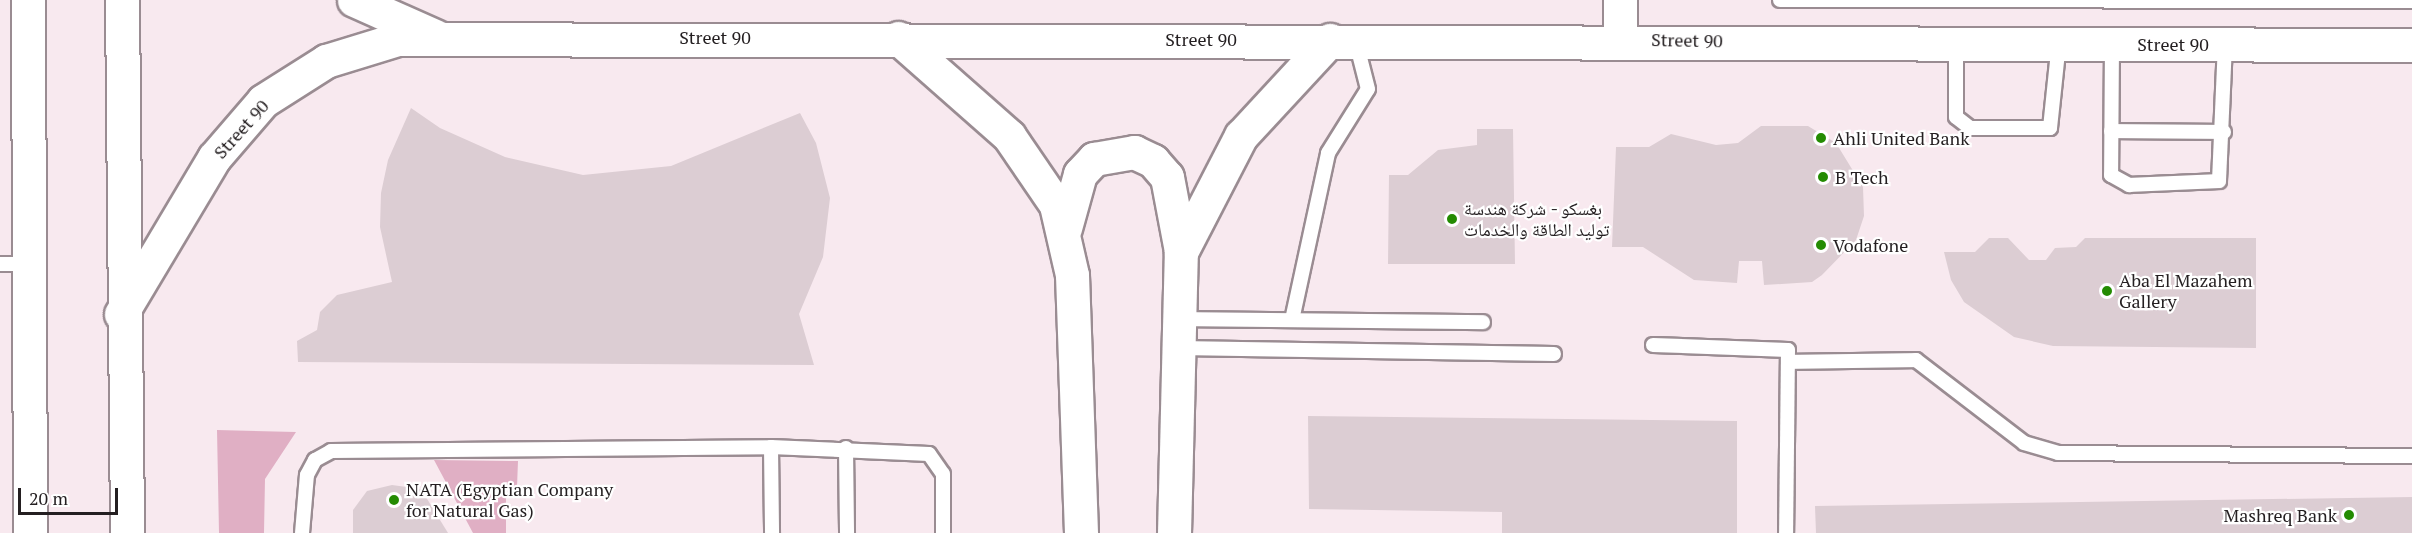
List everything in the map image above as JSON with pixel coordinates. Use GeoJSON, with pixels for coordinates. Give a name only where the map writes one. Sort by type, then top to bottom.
{"type":"FeatureCollection","features":[{"type":"Feature","properties":{"kind":"street"},"geometry":{"type":"LineString","coordinates":[[28,0],[14,264],[30,533]]}},
{"type":"Feature","properties":{"kind":"street"},"geometry":{"type":"LineString","coordinates":[[122,0],[121,314],[127,533]]}},
{"type":"Feature","properties":{"kind":"street"},"geometry":{"type":"LineString","coordinates":[[354,0],[435,36]]}},
{"type":"Feature","properties":{"kind":"street"},"geometry":{"type":"LineString","coordinates":[[1620,0],[1620,39]]}},
{"type":"Feature","properties":{"kind":"street","name":"Street 90"},"geometry":{"type":"LineString","coordinates":[[121,314],[214,158],[263,101],[293,79],[362,47],[435,36],[1620,39],[2412,45]]}},
{"type":"Feature","properties":{"kind":"street"},"geometry":{"type":"LineString","coordinates":[[898,38],[1028,157],[1065,228],[1072,275],[1081,533]]}},
{"type":"Feature","properties":{"kind":"street"},"geometry":{"type":"LineString","coordinates":[[1181,252],[1241,136],[1343,40]]}},
{"type":"Feature","properties":{"kind":"street"},"geometry":{"type":"LineString","coordinates":[[1065,228],[1080,174],[1094,159],[1134,152],[1153,161],[1167,177],[1181,252],[1174,533]]}},
{"type":"Feature","properties":{"kind":"lane"},"geometry":{"type":"LineString","coordinates":[[1780,0],[2412,1]]}},
{"type":"Feature","properties":{"kind":"lane"},"geometry":{"type":"LineString","coordinates":[[1292,320],[1328,153],[1368,89],[1343,40]]}},
{"type":"Feature","properties":{"kind":"lane"},"geometry":{"type":"LineString","coordinates":[[1956,43],[1956,117],[1970,128],[2050,128],[2059,43]]}},
{"type":"Feature","properties":{"kind":"lane"},"geometry":{"type":"LineString","coordinates":[[2112,44],[2111,175],[2129,185],[2219,181],[2224,132],[2225,44]]}},
{"type":"Feature","properties":{"kind":"lane"},"geometry":{"type":"LineString","coordinates":[[2111,130],[2224,132]]}},
{"type":"Feature","properties":{"kind":"lane"},"geometry":{"type":"LineString","coordinates":[[1180,334],[1292,320],[1483,322]]}},
{"type":"Feature","properties":{"kind":"lane"},"geometry":{"type":"LineString","coordinates":[[1180,334],[1554,354]]}},
{"type":"Feature","properties":{"kind":"lane"},"geometry":{"type":"LineString","coordinates":[[1653,345],[1782,346],[1789,362],[1786,533]]}},
{"type":"Feature","properties":{"kind":"lane"},"geometry":{"type":"LineString","coordinates":[[1789,362],[1916,360],[2024,443],[2058,453],[2412,456]]}},
{"type":"Feature","properties":{"kind":"lane"},"geometry":{"type":"LineString","coordinates":[[771,447],[772,533]]}},
{"type":"Feature","properties":{"kind":"lane"},"geometry":{"type":"LineString","coordinates":[[302,533],[307,475],[315,460],[331,451],[771,447],[846,448],[929,454],[943,474],[943,533]]}},
{"type":"Feature","properties":{"kind":"lane"},"geometry":{"type":"LineString","coordinates":[[846,448],[847,533]]}},
{"type":"Feature","properties":{"kind":"shaded area"},"geometry":{"type":"Polygon","coordinates":[[[217,430],[296,432],[265,479],[264,533],[219,533],[217,430]]]}},
{"type":"Feature","properties":{"kind":"shaded area"},"geometry":{"type":"Polygon","coordinates":[[[434,460],[518,461],[517,487],[506,485],[506,533],[473,533],[434,460]]]}},
{"type":"Feature","properties":{"kind":"building"},"geometry":{"type":"Polygon","coordinates":[[[411,108],[440,128],[505,157],[583,175],[671,166],[800,113],[816,143],[830,198],[823,257],[799,314],[814,365],[298,362],[297,341],[317,330],[320,312],[337,295],[392,282],[380,227],[381,193],[388,160],[411,108]]]}},
{"type":"Feature","properties":{"kind":"building"},"geometry":{"type":"Polygon","coordinates":[[[1761,126],[1808,126],[1836,143],[1863,187],[1864,216],[1856,240],[1822,275],[1812,282],[1764,285],[1762,261],[1739,261],[1737,283],[1694,280],[1643,247],[1612,247],[1616,147],[1649,147],[1671,134],[1716,145],[1738,143],[1761,126]]]}},
{"type":"Feature","properties":{"kind":"building","name":"بغسكو - شركة هندسة توليد الطاقة والخدمات"},"geometry":{"type":"Polygon","coordinates":[[[1477,129],[1513,129],[1515,264],[1388,264],[1389,175],[1408,175],[1438,150],[1477,145],[1477,129]]]}},
{"type":"Feature","properties":{"kind":"building","name":"Aba El Mazahem Gallery"},"geometry":{"type":"Polygon","coordinates":[[[1989,238],[2008,238],[2029,260],[2046,260],[2055,248],[2076,247],[2085,238],[2256,238],[2256,348],[2053,346],[2014,337],[1964,302],[1951,280],[1944,252],[1975,252],[1989,238]]]}},
{"type":"Feature","properties":{"kind":"building"},"geometry":{"type":"Polygon","coordinates":[[[1308,416],[1737,421],[1737,533],[1502,533],[1502,512],[1309,509],[1308,416]]]}},
{"type":"Feature","properties":{"kind":"building","name":"NATA (Egyptian Company for Natural Gas)"},"geometry":{"type":"Polygon","coordinates":[[[392,485],[421,489],[448,533],[353,533],[353,510],[367,491],[392,485]]]}},
{"type":"Feature","properties":{"kind":"building"},"geometry":{"type":"Polygon","coordinates":[[[2412,497],[2412,533],[1816,533],[1815,506],[2412,497]]]}},
{"type":"Feature","properties":{"kind":"place","name":"Ahli United Bank"},"geometry":{"type":"Point","coordinates":[1821,138]}},
{"type":"Feature","properties":{"kind":"place","name":"B Tech"},"geometry":{"type":"Point","coordinates":[1823,177]}},
{"type":"Feature","properties":{"kind":"place","name":"بغسكو - شركة هندسة توليد الطاقة والخدمات"},"geometry":{"type":"Point","coordinates":[1452,219]}},
{"type":"Feature","properties":{"kind":"place","name":"Vodafone"},"geometry":{"type":"Point","coordinates":[1821,245]}},
{"type":"Feature","properties":{"kind":"place","name":"Aba El Mazahem Gallery"},"geometry":{"type":"Point","coordinates":[2107,291]}},
{"type":"Feature","properties":{"kind":"place","name":"NATA (Egyptian Company for Natural Gas)"},"geometry":{"type":"Point","coordinates":[394,500]}},
{"type":"Feature","properties":{"kind":"place","name":"Mashreq Bank"},"geometry":{"type":"Point","coordinates":[2349,515]}}]}
